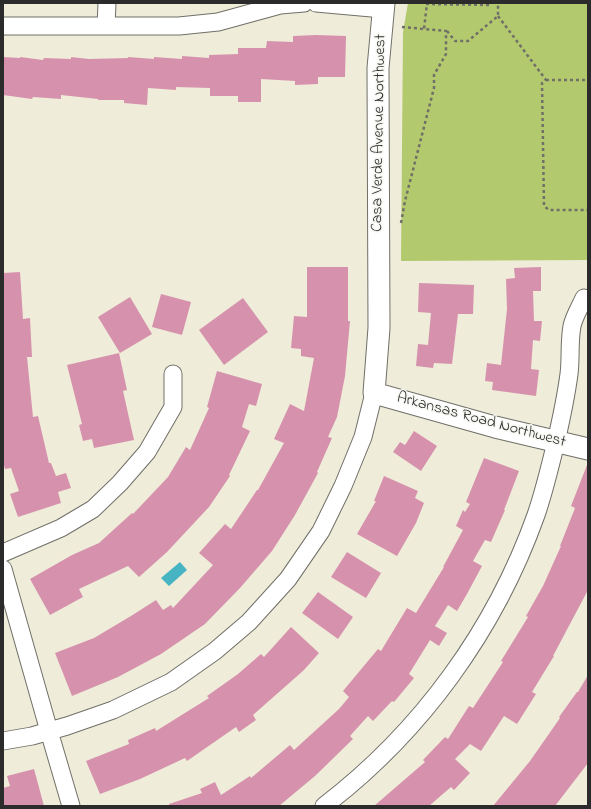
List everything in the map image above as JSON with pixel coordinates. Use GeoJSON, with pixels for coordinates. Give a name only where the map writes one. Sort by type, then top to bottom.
{"type":"FeatureCollection","features":[{"type":"Feature","properties":{"kind":"street"},"geometry":{"type":"LineString","coordinates":[[106,26],[107,3]]}},
{"type":"Feature","properties":{"kind":"street"},"geometry":{"type":"LineString","coordinates":[[3,26],[198,25],[218,22],[280,6],[304,3]]}},
{"type":"Feature","properties":{"kind":"street"},"geometry":{"type":"LineString","coordinates":[[316,3],[383,6]]}},
{"type":"Feature","properties":{"kind":"street","name":"Casa Verde Avenue Northwest"},"geometry":{"type":"LineString","coordinates":[[374,393],[379,328],[378,68],[383,6]]}},
{"type":"Feature","properties":{"kind":"street"},"geometry":{"type":"LineString","coordinates":[[324,806],[344,790],[391,747],[432,701],[468,653],[498,602],[518,559],[536,514],[556,441],[569,374],[572,326],[584,298]]}},
{"type":"Feature","properties":{"kind":"street"},"geometry":{"type":"LineString","coordinates":[[3,553],[62,528],[92,509],[120,483],[147,452],[173,407],[173,374]]}},
{"type":"Feature","properties":{"kind":"street"},"geometry":{"type":"LineString","coordinates":[[3,741],[49,732],[113,710],[171,682],[215,651],[248,622],[288,579],[321,530],[343,486],[363,437],[374,393]]}},
{"type":"Feature","properties":{"kind":"street","name":"Arkansas Road Northwest"},"geometry":{"type":"LineString","coordinates":[[374,393],[496,427],[588,449]]}},
{"type":"Feature","properties":{"kind":"street"},"geometry":{"type":"LineString","coordinates":[[3,569],[71,806]]}},
{"type":"Feature","properties":{"kind":"path"},"geometry":{"type":"LineString","coordinates":[[498,3],[498,16],[546,80]]}},
{"type":"Feature","properties":{"kind":"path"},"geometry":{"type":"LineString","coordinates":[[424,29],[426,4],[489,5]]}},
{"type":"Feature","properties":{"kind":"path"},"geometry":{"type":"LineString","coordinates":[[402,27],[446,31],[455,41],[468,41],[498,16]]}},
{"type":"Feature","properties":{"kind":"path"},"geometry":{"type":"LineString","coordinates":[[401,223],[405,201],[434,88],[434,75],[446,54],[446,31]]}},
{"type":"Feature","properties":{"kind":"path"},"geometry":{"type":"LineString","coordinates":[[588,80],[546,80],[542,83],[544,206],[549,210],[588,210]]}},
{"type":"Feature","properties":{"kind":"green space"},"geometry":{"type":"Polygon","coordinates":[[[408,3],[588,3],[588,260],[401,261],[403,32],[408,3]]]}},
{"type":"Feature","properties":{"kind":"water"},"geometry":{"type":"Polygon","coordinates":[[[180,562],[187,570],[169,586],[161,578],[180,562]]]}},
{"type":"Feature","properties":{"kind":"building"},"geometry":{"type":"Polygon","coordinates":[[[293,36],[346,36],[345,77],[318,77],[318,84],[295,85],[295,81],[261,79],[261,102],[238,102],[238,96],[210,96],[210,88],[176,87],[176,90],[148,88],[147,105],[124,103],[124,100],[98,100],[61,95],[61,99],[33,97],[32,99],[3,95],[3,57],[20,57],[43,60],[44,58],[71,59],[71,57],[89,59],[128,57],[154,59],[154,57],[182,59],[182,56],[209,58],[209,55],[238,54],[238,48],[266,48],[267,41],[293,42],[293,36]]]}},
{"type":"Feature","properties":{"kind":"building"},"geometry":{"type":"Polygon","coordinates":[[[307,267],[348,267],[348,321],[350,321],[345,376],[337,417],[328,437],[332,438],[317,472],[318,473],[295,515],[272,551],[240,588],[205,624],[161,654],[118,677],[72,696],[55,653],[94,638],[156,600],[163,610],[171,605],[173,608],[213,565],[199,553],[225,524],[231,529],[258,490],[284,443],[274,439],[290,404],[304,411],[314,358],[301,356],[301,349],[291,348],[294,316],[307,317],[307,267]]]}},
{"type":"Feature","properties":{"kind":"building"},"geometry":{"type":"Polygon","coordinates":[[[541,267],[541,291],[533,291],[534,321],[542,321],[540,341],[533,340],[531,369],[539,370],[536,396],[492,390],[493,382],[485,381],[487,363],[501,365],[507,309],[506,279],[515,278],[514,268],[541,267]]]}},
{"type":"Feature","properties":{"kind":"building"},"geometry":{"type":"Polygon","coordinates":[[[20,272],[23,319],[30,318],[32,357],[27,357],[33,417],[38,416],[49,463],[51,463],[56,476],[66,473],[71,488],[58,492],[61,503],[18,517],[10,494],[19,491],[11,468],[5,469],[3,461],[3,273],[20,272]]]}},
{"type":"Feature","properties":{"kind":"building"},"geometry":{"type":"Polygon","coordinates":[[[419,283],[474,285],[473,314],[458,314],[452,364],[434,363],[433,368],[416,366],[418,344],[428,345],[431,313],[418,312],[419,283]]]}},
{"type":"Feature","properties":{"kind":"building"},"geometry":{"type":"Polygon","coordinates":[[[161,294],[191,302],[182,335],[152,327],[161,294]]]}},
{"type":"Feature","properties":{"kind":"building"},"geometry":{"type":"Polygon","coordinates":[[[130,297],[152,334],[120,353],[98,317],[130,297]]]}},
{"type":"Feature","properties":{"kind":"building"},"geometry":{"type":"Polygon","coordinates":[[[243,298],[268,332],[224,365],[199,330],[243,298]]]}},
{"type":"Feature","properties":{"kind":"building"},"geometry":{"type":"Polygon","coordinates":[[[119,353],[127,390],[123,391],[134,440],[94,448],[92,439],[83,441],[79,425],[82,424],[67,365],[119,353]]]}},
{"type":"Feature","properties":{"kind":"building"},"geometry":{"type":"Polygon","coordinates":[[[217,371],[262,384],[256,406],[249,404],[242,427],[250,431],[229,475],[230,476],[209,507],[167,552],[139,577],[128,566],[79,589],[83,597],[50,615],[30,579],[72,555],[99,543],[132,513],[133,514],[168,477],[186,447],[190,450],[209,408],[207,407],[217,371]]]}},
{"type":"Feature","properties":{"kind":"building"},"geometry":{"type":"Polygon","coordinates":[[[414,431],[437,446],[421,471],[393,452],[400,442],[405,445],[414,431]]]}},
{"type":"Feature","properties":{"kind":"building"},"geometry":{"type":"Polygon","coordinates":[[[484,458],[519,471],[505,510],[491,542],[485,540],[473,561],[482,566],[457,611],[448,605],[435,626],[447,633],[439,646],[430,640],[409,674],[414,678],[394,702],[392,701],[373,721],[368,716],[350,736],[353,739],[315,776],[279,806],[169,806],[169,804],[202,793],[200,789],[215,782],[221,795],[250,776],[251,778],[290,745],[294,750],[339,709],[349,697],[343,691],[378,649],[381,651],[407,608],[416,613],[444,567],[463,530],[456,526],[463,510],[465,512],[470,504],[466,502],[484,458]]]}},
{"type":"Feature","properties":{"kind":"building"},"geometry":{"type":"Polygon","coordinates":[[[587,465],[588,590],[554,656],[532,692],[536,694],[517,724],[504,716],[481,751],[470,744],[455,759],[470,773],[454,790],[451,787],[429,806],[374,806],[425,762],[423,760],[445,737],[448,739],[469,706],[473,708],[503,662],[501,661],[528,617],[526,616],[543,586],[561,546],[575,508],[571,506],[587,465]]]}},
{"type":"Feature","properties":{"kind":"building"},"geometry":{"type":"Polygon","coordinates":[[[384,476],[418,491],[415,498],[424,503],[416,523],[397,556],[357,534],[376,501],[374,501],[384,476]]]}},
{"type":"Feature","properties":{"kind":"building"},"geometry":{"type":"Polygon","coordinates":[[[347,552],[381,573],[366,598],[331,577],[347,552]]]}},
{"type":"Feature","properties":{"kind":"building"},"geometry":{"type":"Polygon","coordinates":[[[318,592],[353,617],[338,639],[302,613],[318,592]]]}},
{"type":"Feature","properties":{"kind":"building"},"geometry":{"type":"Polygon","coordinates":[[[291,627],[319,653],[304,670],[253,715],[256,720],[239,732],[236,727],[187,761],[185,758],[140,779],[100,794],[86,761],[129,744],[128,740],[155,728],[156,731],[209,698],[207,696],[238,674],[261,654],[264,657],[291,627]]]}},
{"type":"Feature","properties":{"kind":"building"},"geometry":{"type":"Polygon","coordinates":[[[588,675],[588,763],[555,806],[493,806],[530,761],[560,718],[559,717],[578,692],[588,675]]]}},
{"type":"Feature","properties":{"kind":"building"},"geometry":{"type":"Polygon","coordinates":[[[34,769],[44,806],[3,806],[3,788],[10,786],[7,776],[34,769]]]}}]}
